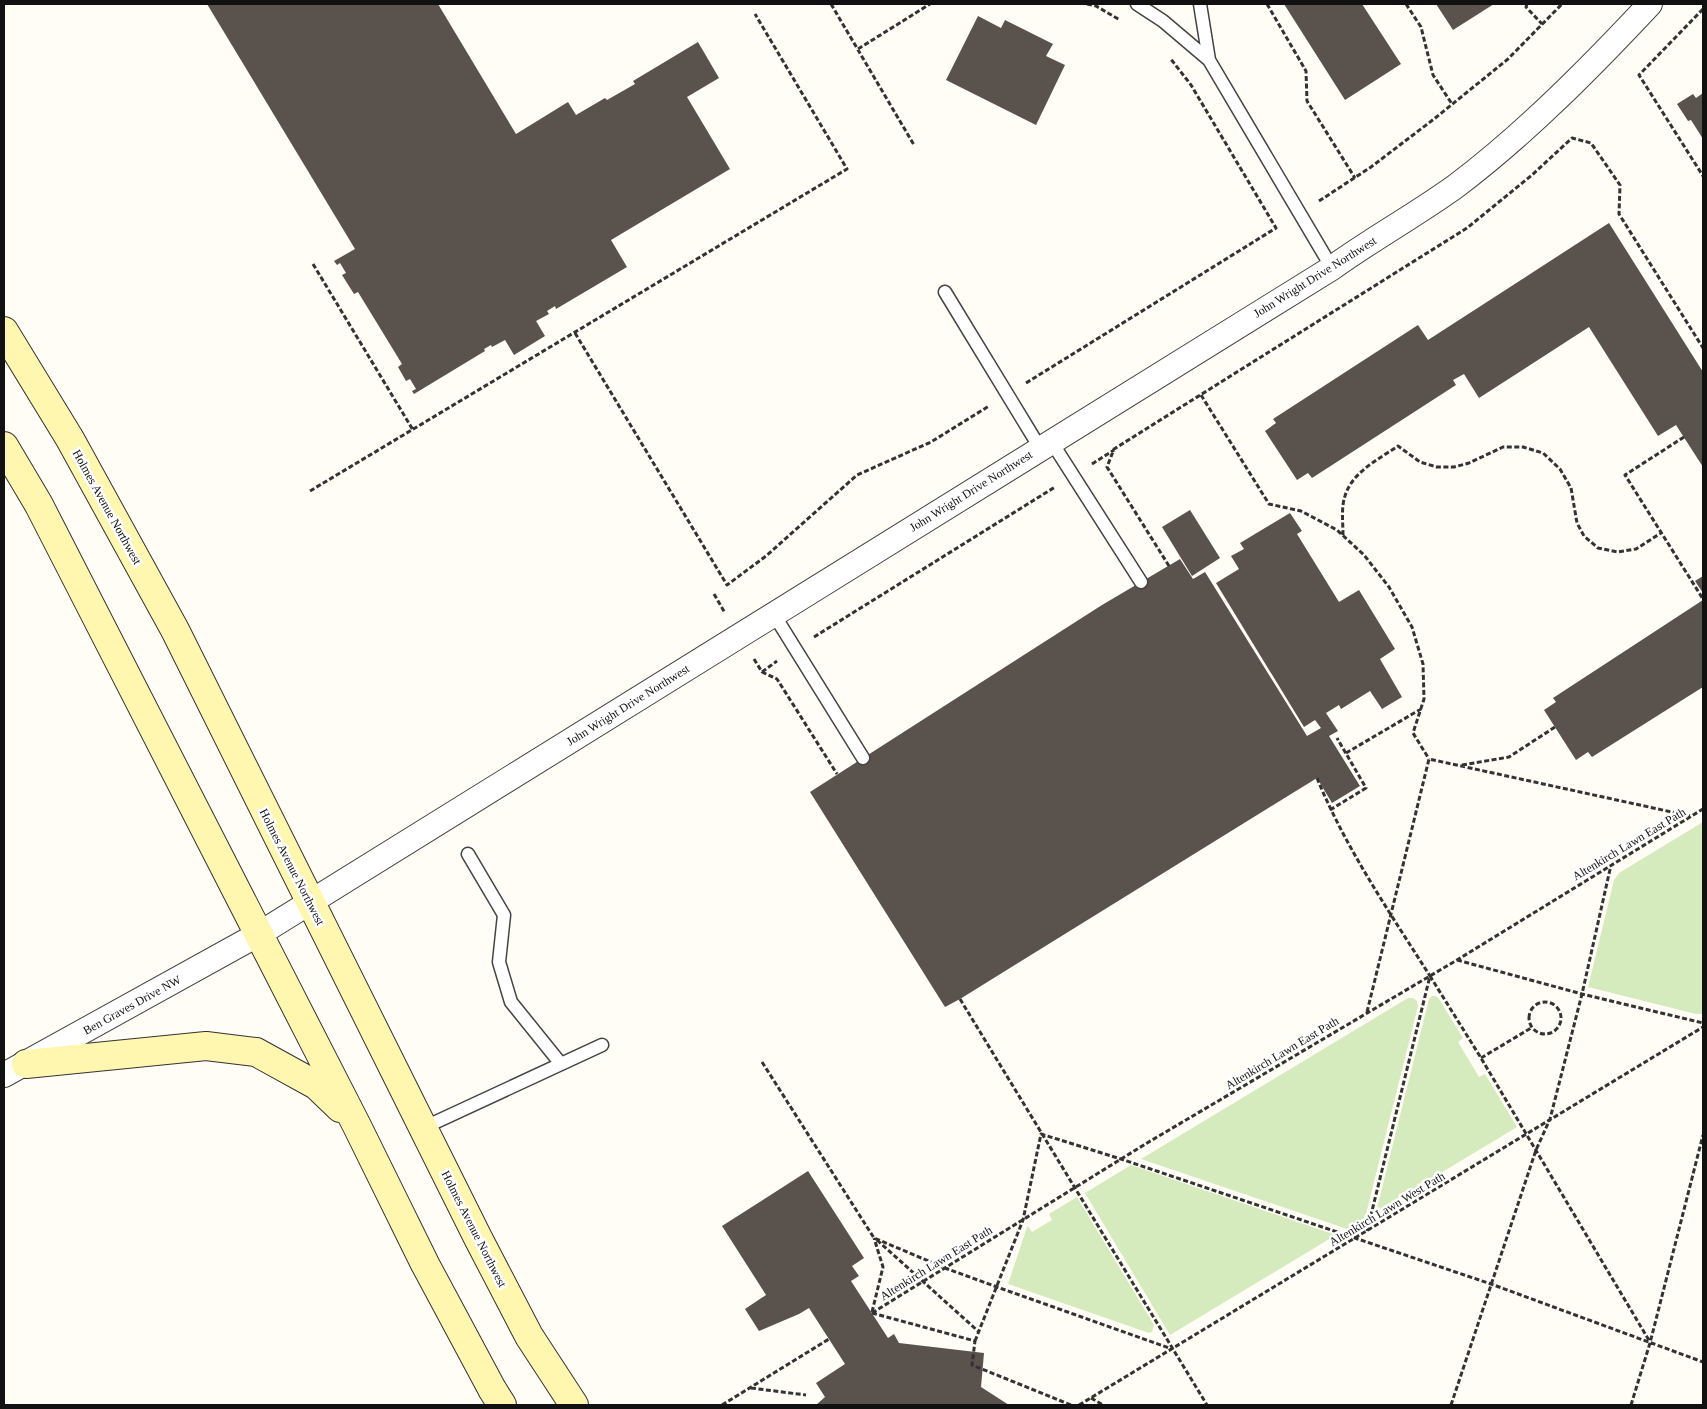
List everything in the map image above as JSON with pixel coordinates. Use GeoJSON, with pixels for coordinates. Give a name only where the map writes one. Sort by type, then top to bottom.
{"type":"FeatureCollection","features":[{"type":"Feature","properties":{"kind":"main road","name":"Holmes Avenue Northwest"},"geometry":{"type":"LineString","coordinates":[[4,331],[70,440],[175,630],[423,1128],[529,1336],[574,1405]]}},
{"type":"Feature","properties":{"kind":"main road"},"geometry":{"type":"LineString","coordinates":[[4,446],[38,504],[356,1124],[425,1264],[502,1405]]}},
{"type":"Feature","properties":{"kind":"main road"},"geometry":{"type":"LineString","coordinates":[[15,1070],[206,1046],[256,1052],[316,1085],[356,1124]]}},
{"type":"Feature","properties":{"kind":"street","name":"John Wright Drive Northwest"},"geometry":{"type":"LineString","coordinates":[[259,934],[773,613],[1332,268],[1455,186],[1505,145],[1554,100],[1650,4]]}},
{"type":"Feature","properties":{"kind":"street","name":"Ben Graves Drive NW"},"geometry":{"type":"LineString","coordinates":[[15,1070],[259,934]]}},
{"type":"Feature","properties":{"kind":"lane"},"geometry":{"type":"LineString","coordinates":[[1137,4],[1163,21],[1210,60],[1332,268]]}},
{"type":"Feature","properties":{"kind":"lane"},"geometry":{"type":"LineString","coordinates":[[1200,4],[1210,60]]}},
{"type":"Feature","properties":{"kind":"lane"},"geometry":{"type":"LineString","coordinates":[[945,292],[1007,395],[1045,445],[1073,476],[1141,582]]}},
{"type":"Feature","properties":{"kind":"lane"},"geometry":{"type":"LineString","coordinates":[[773,613],[863,758]]}},
{"type":"Feature","properties":{"kind":"lane"},"geometry":{"type":"LineString","coordinates":[[468,854],[504,915],[499,962],[511,1002],[561,1064]]}},
{"type":"Feature","properties":{"kind":"lane"},"geometry":{"type":"LineString","coordinates":[[423,1128],[602,1045]]}},
{"type":"Feature","properties":{"kind":"path"},"geometry":{"type":"LineString","coordinates":[[831,4],[914,146]]}},
{"type":"Feature","properties":{"kind":"path"},"geometry":{"type":"LineString","coordinates":[[858,49],[930,4]]}},
{"type":"Feature","properties":{"kind":"path"},"geometry":{"type":"LineString","coordinates":[[1087,4],[1096,6],[1120,20]]}},
{"type":"Feature","properties":{"kind":"path"},"geometry":{"type":"LineString","coordinates":[[1267,4],[1306,71],[1307,101],[1355,178]]}},
{"type":"Feature","properties":{"kind":"path"},"geometry":{"type":"LineString","coordinates":[[1406,4],[1421,27],[1433,74],[1452,105]]}},
{"type":"Feature","properties":{"kind":"path"},"geometry":{"type":"LineString","coordinates":[[1527,4],[1526,7],[1542,24]]}},
{"type":"Feature","properties":{"kind":"path"},"geometry":{"type":"LineString","coordinates":[[575,333],[727,585],[766,556],[857,474],[931,442],[1300,214],[1372,167],[1508,59],[1562,4]]}},
{"type":"Feature","properties":{"kind":"path"},"geometry":{"type":"LineString","coordinates":[[1703,10],[1639,75],[1703,176]]}},
{"type":"Feature","properties":{"kind":"path"},"geometry":{"type":"LineString","coordinates":[[310,491],[847,169],[755,14]]}},
{"type":"Feature","properties":{"kind":"path"},"geometry":{"type":"LineString","coordinates":[[1167,55],[1191,85],[1276,228]]}},
{"type":"Feature","properties":{"kind":"path"},"geometry":{"type":"LineString","coordinates":[[762,672],[796,648],[1467,228],[1572,138],[1591,143],[1620,186],[1619,214],[1703,348]]}},
{"type":"Feature","properties":{"kind":"path"},"geometry":{"type":"LineString","coordinates":[[313,264],[413,430]]}},
{"type":"Feature","properties":{"kind":"path"},"geometry":{"type":"LineString","coordinates":[[1201,395],[1269,504],[1301,511],[1337,530],[1364,555],[1389,587],[1412,626],[1423,664],[1424,699],[1413,733],[1429,759],[1691,816]]}},
{"type":"Feature","properties":{"kind":"path"},"geometry":{"type":"LineString","coordinates":[[1684,437],[1625,475],[1703,599]]}},
{"type":"Feature","properties":{"kind":"path"},"geometry":{"type":"LineString","coordinates":[[1343,535],[1344,496],[1352,481],[1364,469],[1398,446],[1420,462],[1437,467],[1454,467],[1469,463],[1502,447],[1524,447],[1543,453],[1560,469],[1571,488],[1577,522],[1584,536],[1598,548],[1618,552],[1636,549],[1662,533]]}},
{"type":"Feature","properties":{"kind":"path"},"geometry":{"type":"LineString","coordinates":[[1114,449],[1107,468],[1169,566]]}},
{"type":"Feature","properties":{"kind":"path"},"geometry":{"type":"LineString","coordinates":[[714,594],[762,672],[777,679],[838,774]]}},
{"type":"Feature","properties":{"kind":"path"},"geometry":{"type":"LineString","coordinates":[[1346,753],[1421,710]]}},
{"type":"Feature","properties":{"kind":"path"},"geometry":{"type":"LineString","coordinates":[[1459,766],[1509,758],[1555,728]]}},
{"type":"Feature","properties":{"kind":"path"},"geometry":{"type":"LineString","coordinates":[[1330,810],[1366,788],[1337,738]]}},
{"type":"Feature","properties":{"kind":"path"},"geometry":{"type":"LineString","coordinates":[[1367,1012],[1429,759]]}},
{"type":"Feature","properties":{"kind":"path"},"geometry":{"type":"LineString","coordinates":[[1317,778],[1330,810],[1391,915],[1482,1058],[1650,1343]]}},
{"type":"Feature","properties":{"kind":"path","name":"Altenkirch Lawn East Path"},"geometry":{"type":"LineString","coordinates":[[872,1313],[1121,1159],[1457,960],[1703,809]]}},
{"type":"Feature","properties":{"kind":"path"},"geometry":{"type":"LineString","coordinates":[[1451,1405],[1536,1150],[1550,1119],[1582,994],[1611,865]]}},
{"type":"Feature","properties":{"kind":"path"},"geometry":{"type":"LineString","coordinates":[[1457,960],[1703,1025]]}},
{"type":"Feature","properties":{"kind":"path"},"geometry":{"type":"LineString","coordinates":[[1366,1232],[1430,976]]}},
{"type":"Feature","properties":{"kind":"path"},"geometry":{"type":"LineString","coordinates":[[960,999],[1207,1405]]}},
{"type":"Feature","properties":{"kind":"path"},"geometry":{"type":"LineString","coordinates":[[1549,1002],[1561,1014],[1561,1024],[1555,1032],[1545,1035],[1539,1034],[1531,1028],[1528,1017],[1530,1011],[1538,1003],[1549,1002]]}},
{"type":"Feature","properties":{"kind":"path","name":"Altenkirch Lawn West Path"},"geometry":{"type":"LineString","coordinates":[[1079,1405],[1527,1135],[1703,1025]]}},
{"type":"Feature","properties":{"kind":"path"},"geometry":{"type":"LineString","coordinates":[[1482,1058],[1531,1028]]}},
{"type":"Feature","properties":{"kind":"path"},"geometry":{"type":"LineString","coordinates":[[762,1062],[874,1238],[979,1332]]}},
{"type":"Feature","properties":{"kind":"path"},"geometry":{"type":"LineString","coordinates":[[1041,1134],[1121,1159],[1491,1284],[1703,1362]]}},
{"type":"Feature","properties":{"kind":"path"},"geometry":{"type":"LineString","coordinates":[[1041,1134],[1023,1220],[975,1341],[972,1365],[1071,1405]]}},
{"type":"Feature","properties":{"kind":"path"},"geometry":{"type":"LineString","coordinates":[[1631,1405],[1650,1343],[1703,1135]]}},
{"type":"Feature","properties":{"kind":"path"},"geometry":{"type":"LineString","coordinates":[[874,1238],[945,1268],[1172,1349]]}},
{"type":"Feature","properties":{"kind":"path"},"geometry":{"type":"LineString","coordinates":[[874,1238],[882,1267],[872,1313],[975,1341]]}},
{"type":"Feature","properties":{"kind":"path"},"geometry":{"type":"LineString","coordinates":[[722,1405],[829,1339]]}},
{"type":"Feature","properties":{"kind":"path"},"geometry":{"type":"LineString","coordinates":[[750,1388],[806,1395]]}},
{"type":"Feature","properties":{"kind":"path"},"geometry":{"type":"LineString","coordinates":[[1091,1398],[1103,1405]]}},
{"type":"Feature","properties":{"kind":"green space"},"geometry":{"type":"Polygon","coordinates":[[[1703,822],[1703,1014],[1696,1014],[1588,987],[1614,880],[1619,873],[1703,822]]]}},
{"type":"Feature","properties":{"kind":"green space"},"geometry":{"type":"Polygon","coordinates":[[[1432,996],[1436,996],[1439,999],[1463,1038],[1458,1042],[1479,1077],[1485,1074],[1517,1127],[1376,1212],[1429,999],[1432,996]]]}},
{"type":"Feature","properties":{"kind":"green space"},"geometry":{"type":"Polygon","coordinates":[[[1408,998],[1413,998],[1417,1001],[1418,1006],[1365,1218],[1347,1229],[1141,1159],[1408,998]]]}},
{"type":"Feature","properties":{"kind":"green space"},"geometry":{"type":"Polygon","coordinates":[[[1131,1165],[1336,1235],[1170,1335],[1085,1193],[1131,1165]]]}},
{"type":"Feature","properties":{"kind":"green space"},"geometry":{"type":"Polygon","coordinates":[[[1077,1197],[1154,1325],[1152,1332],[1149,1333],[1008,1284],[1027,1227],[1032,1232],[1052,1220],[1049,1214],[1077,1197]]]}},
{"type":"Feature","properties":{"kind":"building"},"geometry":{"type":"Polygon","coordinates":[[[207,4],[438,4],[516,134],[568,102],[576,115],[605,98],[607,100],[635,84],[633,81],[698,42],[719,78],[687,97],[730,169],[611,240],[627,267],[556,309],[555,306],[547,311],[549,314],[536,321],[545,336],[514,355],[505,340],[492,347],[491,345],[484,349],[485,351],[414,394],[412,391],[416,389],[410,379],[406,381],[398,367],[402,364],[358,292],[354,294],[342,275],[346,273],[340,263],[337,265],[334,261],[355,249],[207,4]]]}},
{"type":"Feature","properties":{"kind":"building"},"geometry":{"type":"Polygon","coordinates":[[[1284,4],[1362,4],[1401,64],[1345,100],[1284,4]]]}},
{"type":"Feature","properties":{"kind":"building"},"geometry":{"type":"Polygon","coordinates":[[[1436,4],[1494,4],[1453,30],[1436,4]]]}},
{"type":"Feature","properties":{"kind":"building"},"geometry":{"type":"Polygon","coordinates":[[[978,16],[1001,28],[1005,20],[1053,44],[1046,56],[1065,65],[1036,125],[946,80],[978,16]]]}},
{"type":"Feature","properties":{"kind":"building"},"geometry":{"type":"Polygon","coordinates":[[[1703,93],[1703,139],[1691,120],[1688,121],[1677,104],[1693,94],[1696,98],[1703,93]]]}},
{"type":"Feature","properties":{"kind":"building"},"geometry":{"type":"Polygon","coordinates":[[[1609,223],[1703,372],[1703,467],[1676,425],[1658,436],[1589,327],[1479,398],[1464,374],[1453,380],[1456,385],[1312,478],[1308,473],[1297,480],[1265,431],[1276,423],[1273,419],[1418,325],[1428,340],[1609,223]]]}},
{"type":"Feature","properties":{"kind":"building"},"geometry":{"type":"Polygon","coordinates":[[[1190,510],[1220,558],[1192,576],[1162,527],[1190,510]]]}},
{"type":"Feature","properties":{"kind":"building"},"geometry":{"type":"Polygon","coordinates":[[[1290,513],[1302,531],[1297,534],[1339,602],[1359,590],[1395,649],[1380,659],[1402,697],[1382,709],[1370,691],[1341,709],[1339,705],[1326,713],[1338,731],[1329,736],[1360,786],[1332,803],[1317,778],[945,1007],[810,792],[1102,605],[1180,559],[1193,579],[1205,572],[1307,736],[1321,728],[1315,720],[1304,727],[1216,583],[1239,569],[1231,556],[1244,549],[1240,543],[1290,513]]]}},
{"type":"Feature","properties":{"kind":"building"},"geometry":{"type":"Polygon","coordinates":[[[1703,576],[1703,593],[1695,581],[1703,576]]]}},
{"type":"Feature","properties":{"kind":"building"},"geometry":{"type":"Polygon","coordinates":[[[1703,600],[1703,687],[1592,757],[1588,752],[1576,760],[1544,710],[1556,702],[1553,698],[1703,600]]]}},
{"type":"Feature","properties":{"kind":"building"},"geometry":{"type":"Polygon","coordinates":[[[808,1171],[864,1258],[852,1266],[859,1276],[851,1281],[888,1338],[894,1334],[899,1343],[984,1353],[981,1387],[1009,1405],[816,1405],[825,1397],[816,1383],[845,1364],[809,1308],[759,1331],[745,1309],[766,1295],[722,1226],[808,1171]]]}}]}
